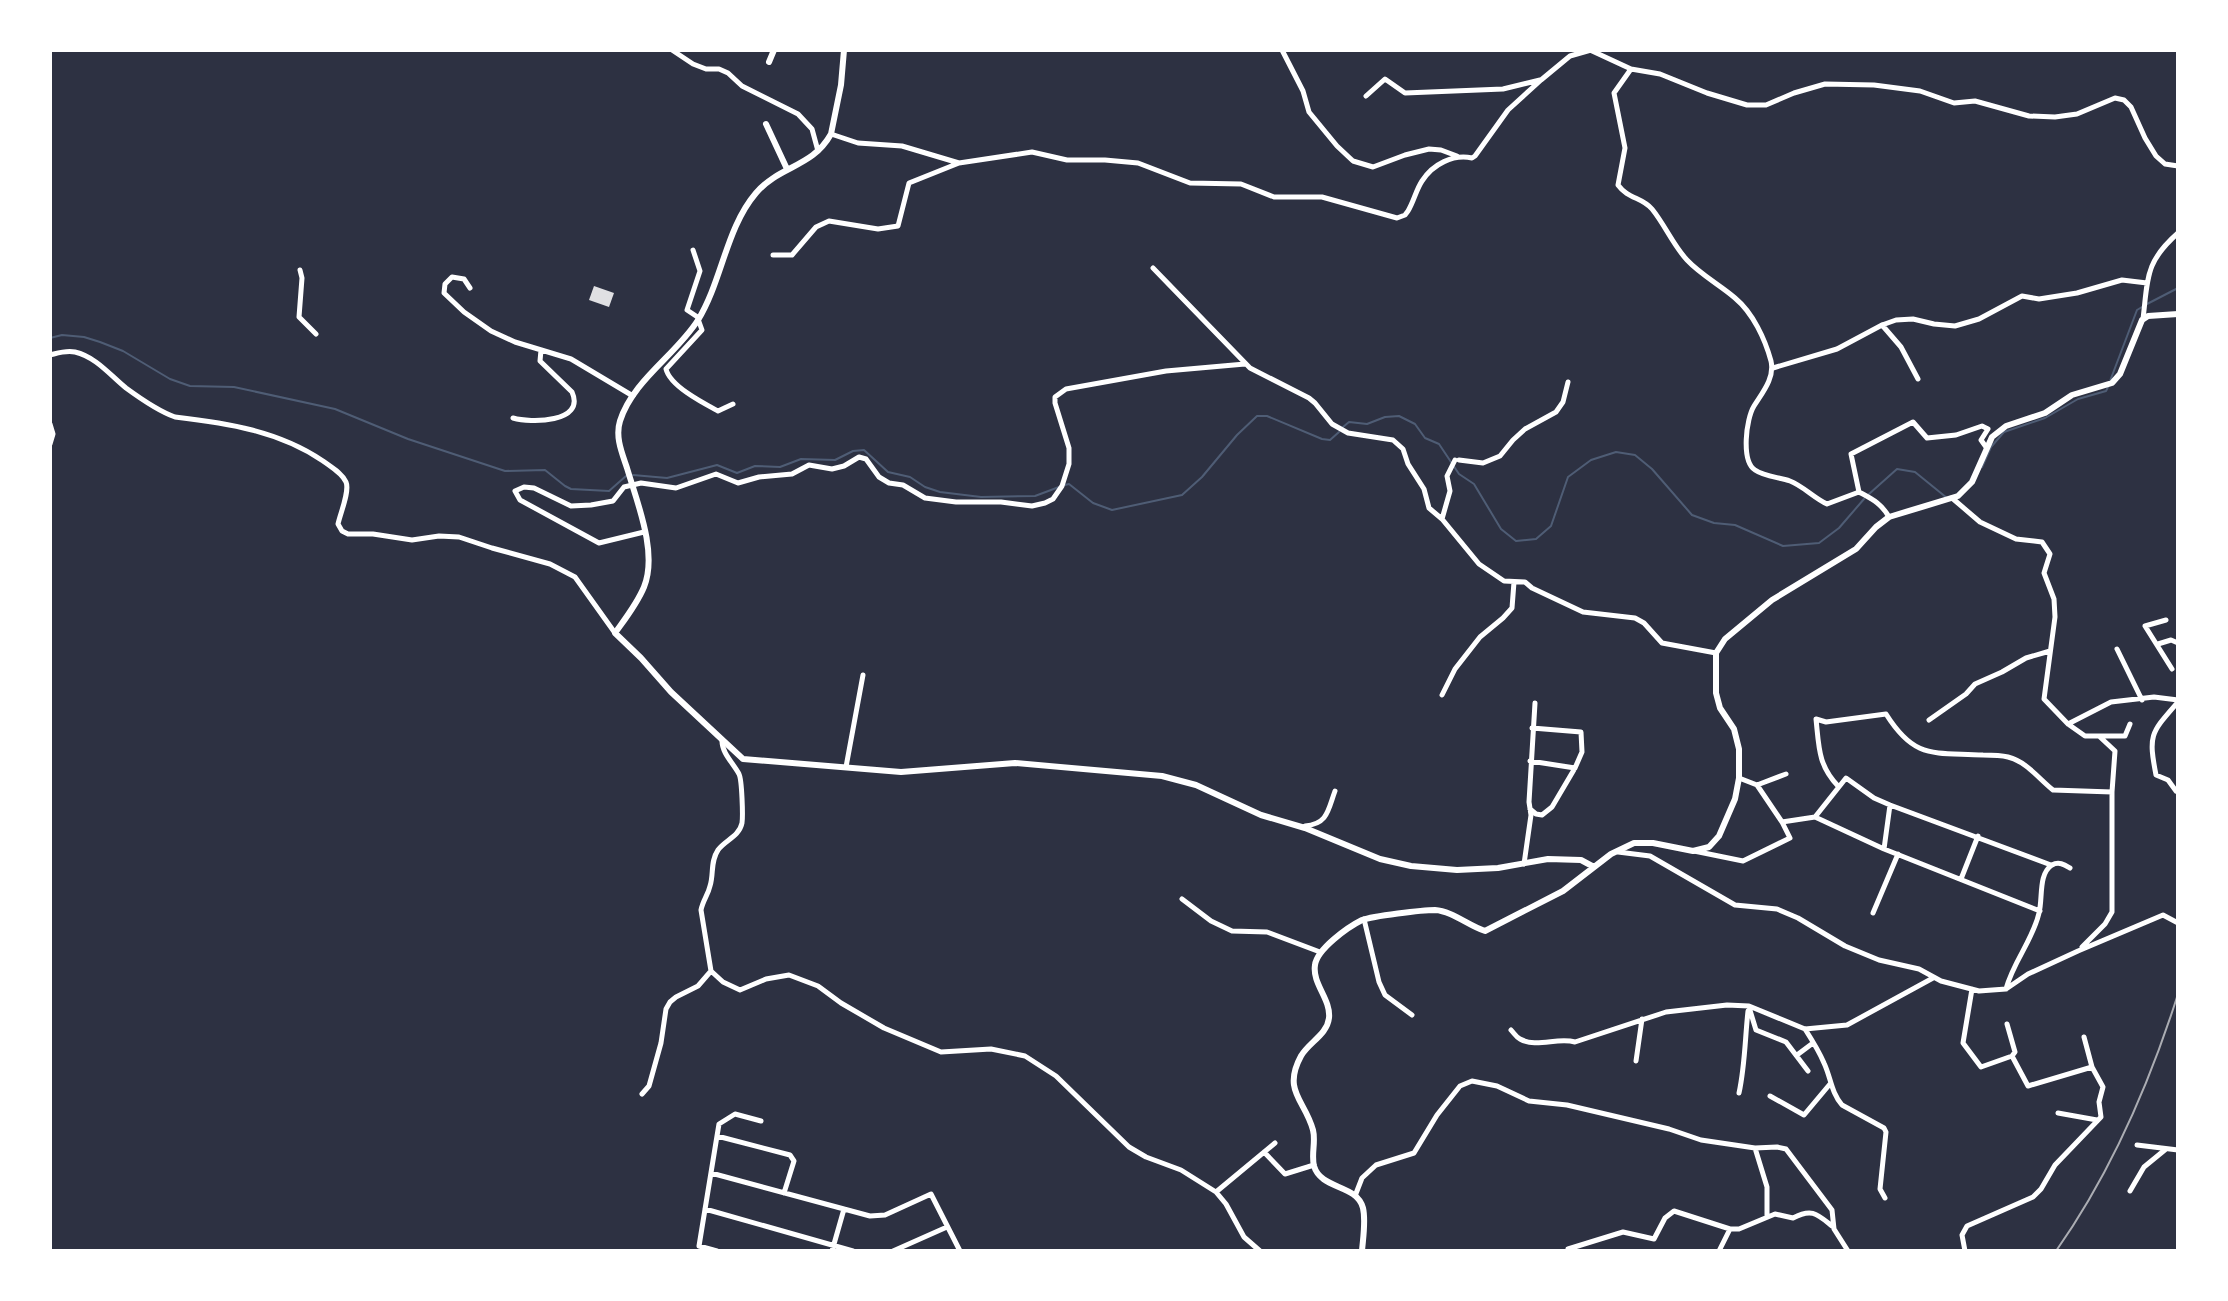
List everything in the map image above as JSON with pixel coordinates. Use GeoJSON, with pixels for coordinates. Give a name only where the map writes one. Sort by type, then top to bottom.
{"type":"FeatureCollection","features":[{"type":"Feature","properties":{"kind":"street"},"geometry":{"type":"LineString","coordinates":[[672,50],[693,64],[728,73],[742,86],[798,114],[812,129],[819,152]]}},
{"type":"Feature","properties":{"kind":"street"},"geometry":{"type":"LineString","coordinates":[[769,62],[774,50]]}},
{"type":"Feature","properties":{"kind":"street"},"geometry":{"type":"LineString","coordinates":[[615,633],[645,585],[649,563],[643,520],[618,440],[620,421],[633,396],[699,318],[715,287],[745,209],[755,193],[770,179],[819,152],[831,134],[844,50]]}},
{"type":"Feature","properties":{"kind":"street"},"geometry":{"type":"LineString","coordinates":[[1282,50],[1303,91],[1309,112],[1337,146],[1363,166],[1373,167],[1429,149],[1472,158],[1502,117],[1541,80],[1570,56],[1591,50],[1631,69],[1660,74],[1747,105],[1766,105],[1825,84],[1874,85],[1920,91],[1954,103],[1975,101],[2029,116],[2077,114],[2115,98],[2124,100],[2131,107],[2156,156],[2165,164],[2178,166]]}},
{"type":"Feature","properties":{"kind":"street"},"geometry":{"type":"LineString","coordinates":[[1631,69],[1614,93],[1625,148],[1618,185],[1625,194],[1653,210],[1685,259],[1737,299],[1755,323],[1768,349],[1773,368],[1748,422],[1746,455],[1749,465],[1756,471],[1794,482],[1827,504],[1859,492],[1875,500],[1889,517]]}},
{"type":"Feature","properties":{"kind":"street"},"geometry":{"type":"LineString","coordinates":[[1366,96],[1385,79],[1405,93],[1503,89],[1541,80]]}},
{"type":"Feature","properties":{"kind":"street"},"geometry":{"type":"LineString","coordinates":[[766,124],[787,169]]}},
{"type":"Feature","properties":{"kind":"street"},"geometry":{"type":"LineString","coordinates":[[831,134],[858,143],[902,146],[959,163]]}},
{"type":"Feature","properties":{"kind":"street"},"geometry":{"type":"LineString","coordinates":[[773,255],[792,255],[816,227],[829,221],[878,229],[898,226],[909,183],[959,163],[995,156],[1032,152],[1067,160],[1138,163],[1190,183],[1241,184],[1274,197],[1322,197],[1397,218],[1408,211],[1423,179],[1444,162],[1458,156]]}},
{"type":"Feature","properties":{"kind":"street"},"geometry":{"type":"LineString","coordinates":[[1693,851],[1709,847],[1719,836],[1735,799],[1739,778],[1739,749],[1734,729],[1720,708],[1716,693],[1716,653],[1725,639],[1772,600],[1856,549],[1889,517],[1958,496],[1972,482],[1992,437],[2006,426],[2045,413],[2072,395],[2112,383],[2120,374],[2142,320],[2151,264],[2178,233]]}},
{"type":"Feature","properties":{"kind":"street"},"geometry":{"type":"LineString","coordinates":[[693,250],[700,271],[687,310],[699,318],[702,330],[666,369],[668,377],[698,401],[718,411],[733,404]]}},
{"type":"Feature","properties":{"kind":"street"},"geometry":{"type":"LineString","coordinates":[[1153,268],[1245,364],[1309,398],[1332,424],[1348,433],[1393,440],[1403,449],[1408,464],[1424,489],[1429,508],[1479,564],[1504,581],[1525,582],[1583,612],[1635,618],[1644,623],[1662,643],[1716,653]]}},
{"type":"Feature","properties":{"kind":"street"},"geometry":{"type":"LineString","coordinates":[[300,270],[299,317],[316,334]]}},
{"type":"Feature","properties":{"kind":"street"},"geometry":{"type":"LineString","coordinates":[[470,288],[464,279],[452,277],[445,284],[444,293],[491,331],[571,359],[633,396]]}},
{"type":"Feature","properties":{"kind":"street"},"geometry":{"type":"LineString","coordinates":[[1773,368],[1837,349],[1896,320],[1913,319],[1955,326],[1979,319],[2022,296],[2039,299],[2077,293],[2122,280],[2147,283]]}},
{"type":"Feature","properties":{"kind":"street"},"geometry":{"type":"LineString","coordinates":[[2142,320],[2148,316],[2178,314]]}},
{"type":"Feature","properties":{"kind":"street"},"geometry":{"type":"LineString","coordinates":[[1882,325],[1901,347],[1918,379]]}},
{"type":"Feature","properties":{"kind":"street"},"geometry":{"type":"LineString","coordinates":[[513,418],[549,420],[568,413],[574,402],[572,392],[540,361],[541,350]]}},
{"type":"Feature","properties":{"kind":"street"},"geometry":{"type":"LineString","coordinates":[[50,355],[67,351],[90,358],[164,413],[266,433],[310,452],[346,480],[348,488],[338,524],[348,534],[412,540],[459,537],[550,564],[575,577],[615,633],[671,692],[743,759],[901,772],[1015,763],[1162,776],[1196,785],[1261,815],[1305,828],[1380,859],[1411,866],[1457,870],[1498,868],[1548,859],[1581,860],[1594,867]]}},
{"type":"Feature","properties":{"kind":"street"},"geometry":{"type":"LineString","coordinates":[[644,532],[599,543],[520,500],[515,491],[524,487],[534,488],[571,506],[605,504],[613,501],[624,487],[641,483],[676,488],[716,474],[738,483],[759,477],[792,474],[809,465],[832,469],[859,457],[866,459],[879,477],[889,483],[903,485],[925,498],[1032,506],[1053,499],[1062,486],[1069,464],[1069,448],[1055,403],[1055,397],[1066,389],[1166,371],[1245,364]]}},
{"type":"Feature","properties":{"kind":"street"},"geometry":{"type":"LineString","coordinates":[[1442,519],[1450,491],[1447,476],[1457,460],[1483,463],[1500,456],[1525,429],[1556,412],[1563,402],[1568,382]]}},
{"type":"Feature","properties":{"kind":"street"},"geometry":{"type":"LineString","coordinates":[[1859,492],[1851,454],[1913,422],[1927,438],[1956,435],[1982,426],[1988,429],[1981,440],[1986,447]]}},
{"type":"Feature","properties":{"kind":"street"},"geometry":{"type":"LineString","coordinates":[[50,424],[53,434],[50,444]]}},
{"type":"Feature","properties":{"kind":"street"},"geometry":{"type":"LineString","coordinates":[[1952,497],[1980,522],[2016,539],[2042,542],[2050,554],[2044,573],[2055,608],[2044,699],[2068,724],[2085,736],[2125,736],[2130,724]]}},
{"type":"Feature","properties":{"kind":"street"},"geometry":{"type":"LineString","coordinates":[[1442,695],[1455,669],[1480,637],[1512,608],[1514,582]]}},
{"type":"Feature","properties":{"kind":"street"},"geometry":{"type":"LineString","coordinates":[[2166,620],[2145,626],[2172,669]]}},
{"type":"Feature","properties":{"kind":"street"},"geometry":{"type":"LineString","coordinates":[[2158,644],[2171,640],[2178,643]]}},
{"type":"Feature","properties":{"kind":"street"},"geometry":{"type":"LineString","coordinates":[[2117,649],[2142,700]]}},
{"type":"Feature","properties":{"kind":"street"},"geometry":{"type":"LineString","coordinates":[[1929,720],[1975,684],[2026,658],[2050,651]]}},
{"type":"Feature","properties":{"kind":"street"},"geometry":{"type":"LineString","coordinates":[[846,767],[863,675]]}},
{"type":"Feature","properties":{"kind":"street"},"geometry":{"type":"LineString","coordinates":[[2068,724],[2111,702],[2154,697],[2178,701],[2156,728],[2151,747],[2156,775],[2168,780],[2176,791]]}},
{"type":"Feature","properties":{"kind":"street"},"geometry":{"type":"LineString","coordinates":[[1524,865],[1531,815],[1530,761],[1535,703]]}},
{"type":"Feature","properties":{"kind":"street"},"geometry":{"type":"LineString","coordinates":[[1838,786],[1826,774],[1820,755],[1816,719],[1826,722],[1886,714],[1898,734],[1912,746],[1929,751],[2004,756],[2030,768],[2053,790],[2112,792]]}},
{"type":"Feature","properties":{"kind":"street"},"geometry":{"type":"LineString","coordinates":[[1530,809],[1542,815],[1552,807],[1582,752],[1581,732],[1532,728]]}},
{"type":"Feature","properties":{"kind":"street"},"geometry":{"type":"LineString","coordinates":[[2078,951],[2105,924],[2112,912],[2115,751],[2100,737]]}},
{"type":"Feature","properties":{"kind":"street"},"geometry":{"type":"LineString","coordinates":[[722,740],[722,747],[741,782],[742,817],[738,833],[716,853],[710,888],[703,901],[703,927],[711,971],[737,989],[782,975],[803,979],[867,1019],[941,1052],[991,1049],[1025,1056],[1056,1076],[1129,1147],[1181,1170],[1216,1192],[1244,1237],[1260,1251]]}},
{"type":"Feature","properties":{"kind":"street"},"geometry":{"type":"LineString","coordinates":[[1530,761],[1575,768]]}},
{"type":"Feature","properties":{"kind":"street"},"geometry":{"type":"LineString","coordinates":[[1757,785],[1786,774]]}},
{"type":"Feature","properties":{"kind":"street"},"geometry":{"type":"LineString","coordinates":[[1362,1251],[1363,1207],[1355,1196],[1326,1182],[1316,1172],[1314,1134],[1309,1117],[1294,1092],[1295,1069],[1303,1052],[1322,1034],[1329,1019],[1328,1003],[1317,981],[1315,966],[1320,952],[1364,919],[1437,910],[1485,931],[1563,891],[1594,867],[1634,843],[1653,843],[1743,861],[1790,838],[1757,785],[1739,778]]}},
{"type":"Feature","properties":{"kind":"street"},"geometry":{"type":"LineString","coordinates":[[1815,817],[1846,778],[1874,798],[1890,805],[2051,865],[2060,863],[2070,868]]}},
{"type":"Feature","properties":{"kind":"street"},"geometry":{"type":"LineString","coordinates":[[1305,828],[1323,821],[1335,791]]}},
{"type":"Feature","properties":{"kind":"street"},"geometry":{"type":"LineString","coordinates":[[1884,849],[1890,805]]}},
{"type":"Feature","properties":{"kind":"street"},"geometry":{"type":"LineString","coordinates":[[1782,822],[1815,817],[1884,849],[2040,911]]}},
{"type":"Feature","properties":{"kind":"street"},"geometry":{"type":"LineString","coordinates":[[1961,879],[1978,836]]}},
{"type":"Feature","properties":{"kind":"street"},"geometry":{"type":"LineString","coordinates":[[1618,852],[1650,856],[1735,905],[1777,909],[1845,946],[1879,960],[1919,969],[1955,986],[1972,989],[2006,989],[2028,974],[2163,915],[2178,923]]}},
{"type":"Feature","properties":{"kind":"street"},"geometry":{"type":"LineString","coordinates":[[1873,913],[1898,854]]}},
{"type":"Feature","properties":{"kind":"street"},"geometry":{"type":"LineString","coordinates":[[2006,989],[2036,924],[2044,876],[2051,865]]}},
{"type":"Feature","properties":{"kind":"street"},"geometry":{"type":"LineString","coordinates":[[1182,899],[1211,921],[1232,931],[1267,932],[1320,952]]}},
{"type":"Feature","properties":{"kind":"street"},"geometry":{"type":"LineString","coordinates":[[1364,919],[1385,995],[1412,1015]]}},
{"type":"Feature","properties":{"kind":"street"},"geometry":{"type":"LineString","coordinates":[[642,1094],[649,1086],[661,1043],[666,1009],[676,997],[698,986],[711,971]]}},
{"type":"Feature","properties":{"kind":"street"},"geometry":{"type":"LineString","coordinates":[[1511,1030],[1520,1039],[1575,1042],[1666,1012],[1727,1005],[1749,1006],[1805,1029],[1847,1025],[1934,978]]}},
{"type":"Feature","properties":{"kind":"street"},"geometry":{"type":"LineString","coordinates":[[1972,989],[1963,1043],[1981,1067],[2012,1056],[2015,1052],[2007,1024]]}},
{"type":"Feature","properties":{"kind":"street"},"geometry":{"type":"LineString","coordinates":[[1749,1006],[1756,1030],[1786,1042],[1808,1071]]}},
{"type":"Feature","properties":{"kind":"street"},"geometry":{"type":"LineString","coordinates":[[1739,1093],[1744,1072],[1743,1050],[1749,1006]]}},
{"type":"Feature","properties":{"kind":"street"},"geometry":{"type":"LineString","coordinates":[[1636,1061],[1642,1019]]}},
{"type":"Feature","properties":{"kind":"street"},"geometry":{"type":"LineString","coordinates":[[1805,1029],[1825,1064],[1834,1095],[1842,1105],[1884,1128],[1880,1189],[1885,1198]]}},
{"type":"Feature","properties":{"kind":"street"},"geometry":{"type":"LineString","coordinates":[[1965,1251],[1962,1235],[1967,1226],[2033,1197],[2055,1165],[2101,1117],[2099,1102],[2103,1087],[2092,1067],[2084,1037]]}},
{"type":"Feature","properties":{"kind":"street"},"geometry":{"type":"LineString","coordinates":[[1797,1055],[1813,1043]]}},
{"type":"Feature","properties":{"kind":"street"},"geometry":{"type":"LineString","coordinates":[[2012,1056],[2028,1086],[2092,1067]]}},
{"type":"Feature","properties":{"kind":"street"},"geometry":{"type":"LineString","coordinates":[[1355,1196],[1362,1178],[1376,1165],[1414,1153],[1437,1115],[1460,1086],[1472,1081],[1497,1086],[1529,1101],[1567,1105],[1669,1129],[1701,1140],[1786,1149],[1832,1210],[1833,1227]]}},
{"type":"Feature","properties":{"kind":"street"},"geometry":{"type":"LineString","coordinates":[[1770,1096],[1804,1115],[1830,1084]]}},
{"type":"Feature","properties":{"kind":"street"},"geometry":{"type":"LineString","coordinates":[[2058,1113],[2098,1120]]}},
{"type":"Feature","properties":{"kind":"street"},"geometry":{"type":"LineString","coordinates":[[717,1251],[699,1246],[719,1124],[735,1114],[761,1121]]}},
{"type":"Feature","properties":{"kind":"street"},"geometry":{"type":"LineString","coordinates":[[717,1136],[790,1155],[794,1161],[784,1193]]}},
{"type":"Feature","properties":{"kind":"street"},"geometry":{"type":"LineString","coordinates":[[1216,1192],[1275,1143]]}},
{"type":"Feature","properties":{"kind":"street"},"geometry":{"type":"LineString","coordinates":[[2137,1145],[2178,1150]]}},
{"type":"Feature","properties":{"kind":"street"},"geometry":{"type":"LineString","coordinates":[[1755,1148],[1767,1187],[1767,1217]]}},
{"type":"Feature","properties":{"kind":"street"},"geometry":{"type":"LineString","coordinates":[[2130,1191],[2144,1167],[2166,1149]]}},
{"type":"Feature","properties":{"kind":"street"},"geometry":{"type":"LineString","coordinates":[[1264,1152],[1285,1174],[1314,1165]]}},
{"type":"Feature","properties":{"kind":"street"},"geometry":{"type":"LineString","coordinates":[[711,1173],[876,1216],[885,1215],[931,1194],[960,1251]]}},
{"type":"Feature","properties":{"kind":"street"},"geometry":{"type":"LineString","coordinates":[[705,1209],[832,1248],[853,1251]]}},
{"type":"Feature","properties":{"kind":"street"},"geometry":{"type":"LineString","coordinates":[[832,1248],[844,1209]]}},
{"type":"Feature","properties":{"kind":"street"},"geometry":{"type":"LineString","coordinates":[[1568,1249],[1623,1232],[1654,1239],[1665,1218],[1674,1211],[1730,1229],[1739,1229],[1775,1214],[1793,1218],[1804,1212],[1815,1213],[1833,1227],[1848,1251]]}},
{"type":"Feature","properties":{"kind":"street"},"geometry":{"type":"LineString","coordinates":[[893,1251],[947,1227]]}},
{"type":"Feature","properties":{"kind":"street"},"geometry":{"type":"LineString","coordinates":[[1719,1251],[1730,1229]]}},
{"type":"Feature","properties":{"kind":"building"},"geometry":{"type":"Polygon","coordinates":[[[594,286],[614,293],[609,307],[589,300],[594,286]]]}},
{"type":"Feature","properties":{"kind":"waterway"},"geometry":{"type":"LineString","coordinates":[[2147,304],[2178,288]]}},
{"type":"Feature","properties":{"kind":"waterway"},"geometry":{"type":"LineString","coordinates":[[2110,381],[2137,310],[2142,307]]}},
{"type":"Feature","properties":{"kind":"waterway"},"geometry":{"type":"LineString","coordinates":[[50,338],[62,335],[100,342],[123,351],[170,379],[190,386],[234,387],[335,409],[408,439],[505,471],[545,470],[571,489],[609,491],[626,476]]}},
{"type":"Feature","properties":{"kind":"waterway"},"geometry":{"type":"LineString","coordinates":[[1982,467],[1991,447],[2004,432],[2045,418],[2078,399],[2106,391],[2108,387]]}},
{"type":"Feature","properties":{"kind":"waterway"},"geometry":{"type":"LineString","coordinates":[[1065,485],[1069,484],[1093,503],[1112,510],[1182,495],[1257,416],[1267,416],[1322,439],[1330,440],[1339,432]]}},
{"type":"Feature","properties":{"kind":"waterway"},"geometry":{"type":"LineString","coordinates":[[1343,427],[1349,422],[1367,424],[1385,417],[1399,416],[1415,424],[1425,438],[1439,444],[1459,474],[1474,484],[1501,529],[1516,541],[1536,539],[1551,526],[1568,477],[1591,460],[1616,452],[1635,455],[1652,469],[1692,515],[1714,523],[1735,525],[1783,546],[1819,543],[1839,528],[1864,499]]}},
{"type":"Feature","properties":{"kind":"waterway"},"geometry":{"type":"LineString","coordinates":[[633,475],[667,478],[717,465],[737,473],[755,466],[780,467],[801,459],[835,460],[853,451],[864,450],[888,472],[910,477],[940,492],[981,497],[1035,496],[1059,487]]}},
{"type":"Feature","properties":{"kind":"waterway"},"geometry":{"type":"LineString","coordinates":[[1869,494],[1897,469],[1915,472],[1947,498]]}},
{"type":"Feature","properties":{"kind":"railway"},"geometry":{"type":"LineString","coordinates":[[2056,1251],[2094,1191],[2127,1127],[2178,994]]}}]}
